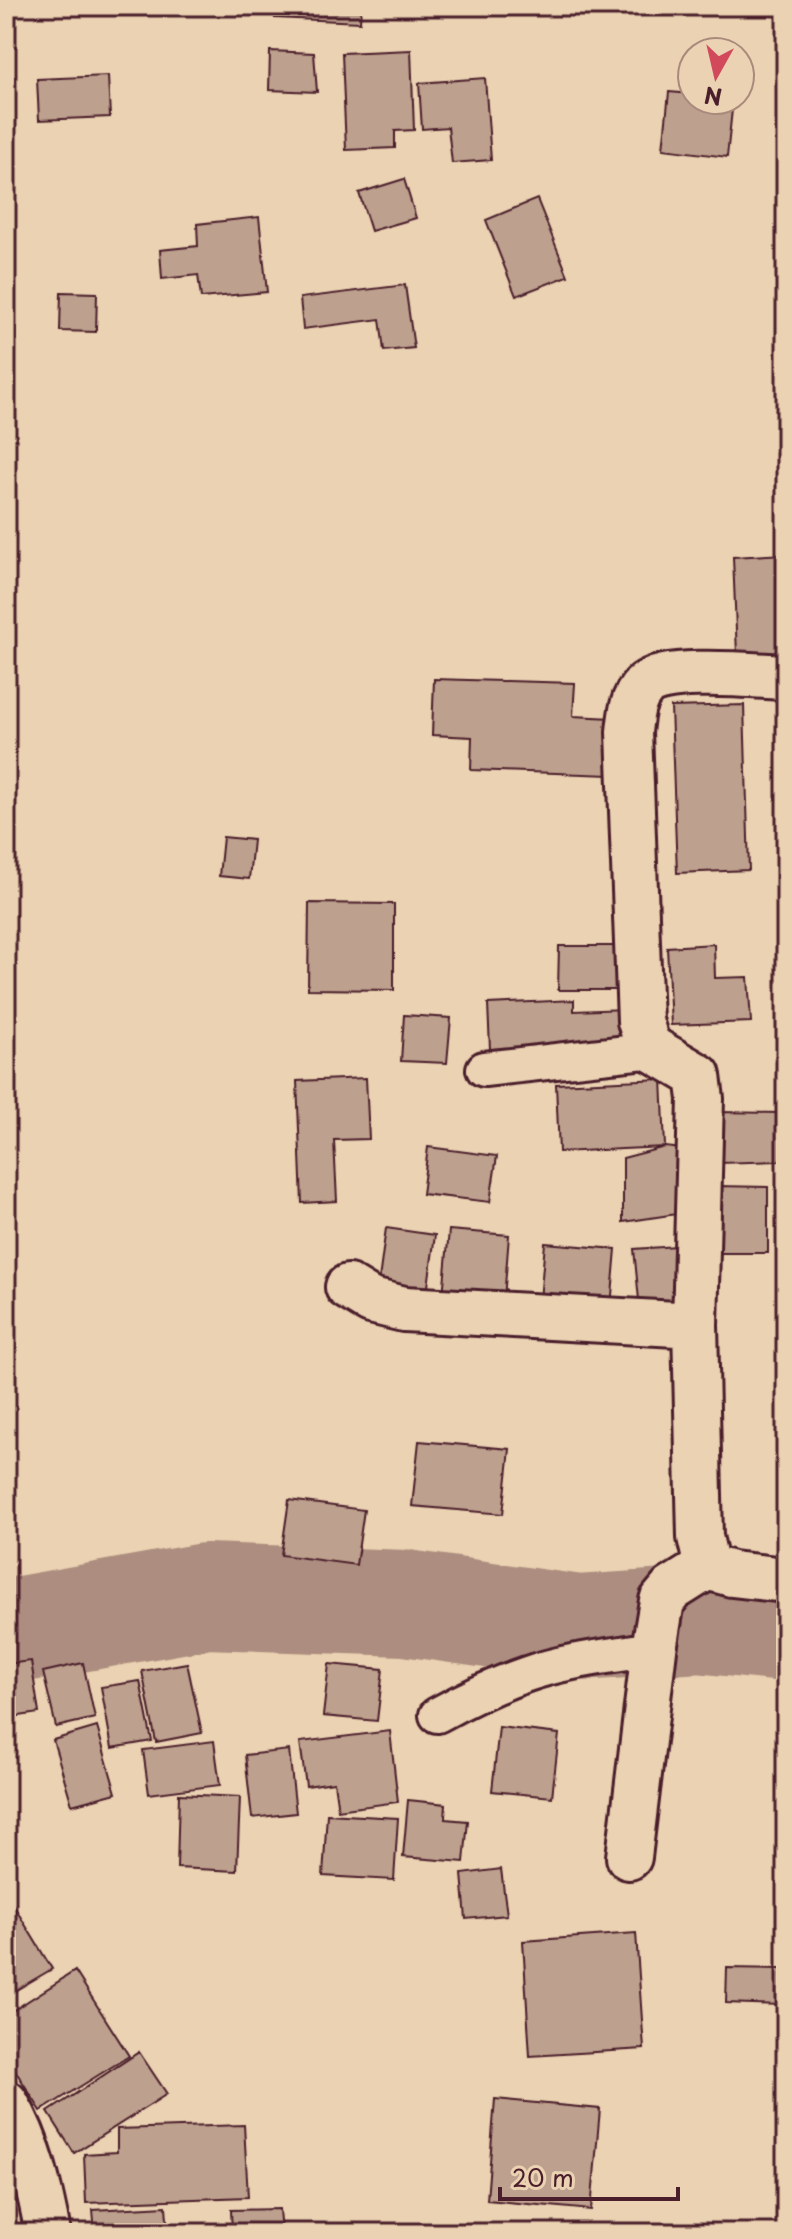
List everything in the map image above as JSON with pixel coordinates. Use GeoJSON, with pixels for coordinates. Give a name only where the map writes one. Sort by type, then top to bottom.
{"type":"FeatureCollection","features":[{"type":"Feature","properties":{"kind":"street"},"geometry":{"type":"LineString","coordinates":[[707,1567],[700,1537],[695,1325],[701,1099],[698,1076],[654,1050],[647,1043],[640,1021],[629,732],[633,700],[647,682],[677,674],[786,677]]}},
{"type":"Feature","properties":{"kind":"street"},"geometry":{"type":"LineString","coordinates":[[348,1287],[371,1301],[404,1309],[695,1325]]}},
{"type":"Feature","properties":{"kind":"street"},"geometry":{"type":"LineString","coordinates":[[629,1857],[662,1601],[672,1589],[707,1567],[732,1574],[786,1580]]}},
{"type":"Feature","properties":{"kind":"street"},"geometry":{"type":"LineString","coordinates":[[6,2103],[34,2164],[48,2233]]}},
{"type":"Feature","properties":{"kind":"lane"},"geometry":{"type":"LineString","coordinates":[[484,1069],[654,1050]]}},
{"type":"Feature","properties":{"kind":"lane"},"geometry":{"type":"LineString","coordinates":[[437,1715],[480,1692],[529,1673],[654,1649]]}},
{"type":"Feature","properties":{"kind":"building"},"geometry":{"type":"Polygon","coordinates":[[[276,6],[361,6],[360,22],[275,18],[276,6]]]}},
{"type":"Feature","properties":{"kind":"building"},"geometry":{"type":"Polygon","coordinates":[[[411,50],[414,130],[395,131],[395,148],[346,150],[342,53],[411,50]]]}},
{"type":"Feature","properties":{"kind":"building"},"geometry":{"type":"Polygon","coordinates":[[[270,51],[314,53],[317,92],[269,90],[270,51]]]}},
{"type":"Feature","properties":{"kind":"building"},"geometry":{"type":"Polygon","coordinates":[[[108,76],[110,117],[39,120],[37,79],[108,76]]]}},
{"type":"Feature","properties":{"kind":"building"},"geometry":{"type":"Polygon","coordinates":[[[485,78],[491,160],[452,163],[448,127],[422,129],[419,83],[485,78]]]}},
{"type":"Feature","properties":{"kind":"building"},"geometry":{"type":"Polygon","coordinates":[[[669,92],[676,93],[676,116],[731,116],[727,157],[663,149],[669,92]]]}},
{"type":"Feature","properties":{"kind":"building"},"geometry":{"type":"Polygon","coordinates":[[[404,179],[416,218],[371,231],[359,193],[404,179]]]}},
{"type":"Feature","properties":{"kind":"building"},"geometry":{"type":"Polygon","coordinates":[[[537,199],[568,276],[516,296],[486,220],[537,199]]]}},
{"type":"Feature","properties":{"kind":"building"},"geometry":{"type":"Polygon","coordinates":[[[259,217],[267,292],[201,298],[198,275],[162,279],[160,250],[198,246],[197,224],[259,217]]]}},
{"type":"Feature","properties":{"kind":"building"},"geometry":{"type":"Polygon","coordinates":[[[405,285],[414,348],[384,351],[380,319],[303,329],[300,298],[405,285]]]}},
{"type":"Feature","properties":{"kind":"building"},"geometry":{"type":"Polygon","coordinates":[[[61,292],[97,293],[96,332],[60,331],[61,292]]]}},
{"type":"Feature","properties":{"kind":"building"},"geometry":{"type":"Polygon","coordinates":[[[786,554],[786,653],[737,655],[733,557],[786,554]]]}},
{"type":"Feature","properties":{"kind":"building"},"geometry":{"type":"Polygon","coordinates":[[[434,679],[575,683],[573,716],[613,718],[611,775],[471,770],[472,737],[432,735],[434,679]]]}},
{"type":"Feature","properties":{"kind":"building"},"geometry":{"type":"Polygon","coordinates":[[[744,705],[749,870],[677,873],[671,707],[744,705]]]}},
{"type":"Feature","properties":{"kind":"building"},"geometry":{"type":"Polygon","coordinates":[[[223,837],[253,840],[249,879],[219,876],[223,837]]]}},
{"type":"Feature","properties":{"kind":"building"},"geometry":{"type":"Polygon","coordinates":[[[309,903],[394,904],[394,990],[308,989],[309,903]]]}},
{"type":"Feature","properties":{"kind":"building"},"geometry":{"type":"Polygon","coordinates":[[[714,944],[715,978],[748,977],[751,1022],[671,1025],[667,947],[714,944]]]}},
{"type":"Feature","properties":{"kind":"building"},"geometry":{"type":"Polygon","coordinates":[[[559,946],[620,946],[621,990],[558,990],[559,946]]]}},
{"type":"Feature","properties":{"kind":"building"},"geometry":{"type":"Polygon","coordinates":[[[574,1000],[574,1011],[626,1009],[628,1043],[490,1049],[488,1004],[574,1000]]]}},
{"type":"Feature","properties":{"kind":"building"},"geometry":{"type":"Polygon","coordinates":[[[404,1015],[451,1018],[447,1063],[401,1061],[404,1015]]]}},
{"type":"Feature","properties":{"kind":"building"},"geometry":{"type":"Polygon","coordinates":[[[366,1078],[369,1139],[334,1140],[337,1201],[302,1203],[297,1081],[366,1078]]]}},
{"type":"Feature","properties":{"kind":"building"},"geometry":{"type":"Polygon","coordinates":[[[662,1079],[665,1147],[559,1152],[556,1084],[662,1079]]]}},
{"type":"Feature","properties":{"kind":"building"},"geometry":{"type":"Polygon","coordinates":[[[719,1112],[780,1113],[786,1148],[779,1161],[719,1163],[719,1112]]]}},
{"type":"Feature","properties":{"kind":"building"},"geometry":{"type":"Polygon","coordinates":[[[428,1147],[497,1156],[490,1202],[422,1194],[428,1147]]]}},
{"type":"Feature","properties":{"kind":"building"},"geometry":{"type":"Polygon","coordinates":[[[665,1147],[682,1149],[690,1212],[623,1222],[623,1158],[665,1147]]]}},
{"type":"Feature","properties":{"kind":"building"},"geometry":{"type":"Polygon","coordinates":[[[717,1186],[768,1187],[768,1253],[717,1253],[717,1186]]]}},
{"type":"Feature","properties":{"kind":"building"},"geometry":{"type":"Polygon","coordinates":[[[386,1228],[435,1235],[426,1301],[377,1294],[386,1228]]]}},
{"type":"Feature","properties":{"kind":"building"},"geometry":{"type":"Polygon","coordinates":[[[449,1230],[509,1235],[503,1312],[442,1307],[449,1230]]]}},
{"type":"Feature","properties":{"kind":"building"},"geometry":{"type":"Polygon","coordinates":[[[545,1243],[616,1249],[611,1307],[540,1300],[545,1243]]]}},
{"type":"Feature","properties":{"kind":"building"},"geometry":{"type":"Polygon","coordinates":[[[677,1246],[682,1307],[640,1310],[634,1249],[677,1246]]]}},
{"type":"Feature","properties":{"kind":"building"},"geometry":{"type":"Polygon","coordinates":[[[419,1441],[510,1449],[503,1514],[412,1506],[419,1441]]]}},
{"type":"Feature","properties":{"kind":"building"},"geometry":{"type":"Polygon","coordinates":[[[289,1500],[364,1510],[356,1565],[281,1555],[289,1500]]]}},
{"type":"Feature","properties":{"kind":"building"},"geometry":{"type":"Polygon","coordinates":[[[31,1661],[39,1713],[6,1718],[6,1664],[31,1661]]]}},
{"type":"Feature","properties":{"kind":"building"},"geometry":{"type":"Polygon","coordinates":[[[83,1663],[95,1718],[56,1727],[43,1672],[83,1663]]]}},
{"type":"Feature","properties":{"kind":"building"},"geometry":{"type":"Polygon","coordinates":[[[187,1663],[202,1733],[156,1742],[142,1671],[187,1663]]]}},
{"type":"Feature","properties":{"kind":"building"},"geometry":{"type":"Polygon","coordinates":[[[329,1664],[383,1669],[377,1721],[323,1716],[329,1664]]]}},
{"type":"Feature","properties":{"kind":"building"},"geometry":{"type":"Polygon","coordinates":[[[140,1681],[152,1741],[112,1748],[101,1687],[140,1681]]]}},
{"type":"Feature","properties":{"kind":"building"},"geometry":{"type":"Polygon","coordinates":[[[97,1727],[116,1793],[72,1805],[53,1740],[97,1727]]]}},
{"type":"Feature","properties":{"kind":"building"},"geometry":{"type":"Polygon","coordinates":[[[499,1727],[559,1734],[552,1797],[492,1791],[499,1727]]]}},
{"type":"Feature","properties":{"kind":"building"},"geometry":{"type":"Polygon","coordinates":[[[390,1731],[398,1802],[338,1810],[334,1782],[306,1786],[300,1742],[390,1731]]]}},
{"type":"Feature","properties":{"kind":"building"},"geometry":{"type":"Polygon","coordinates":[[[214,1741],[220,1785],[149,1794],[143,1750],[214,1741]]]}},
{"type":"Feature","properties":{"kind":"building"},"geometry":{"type":"Polygon","coordinates":[[[289,1750],[296,1813],[252,1818],[245,1755],[289,1750]]]}},
{"type":"Feature","properties":{"kind":"building"},"geometry":{"type":"Polygon","coordinates":[[[179,1794],[240,1797],[237,1871],[177,1868],[179,1794]]]}},
{"type":"Feature","properties":{"kind":"building"},"geometry":{"type":"Polygon","coordinates":[[[408,1800],[446,1804],[445,1819],[468,1821],[464,1862],[403,1857],[408,1800]]]}},
{"type":"Feature","properties":{"kind":"building"},"geometry":{"type":"Polygon","coordinates":[[[327,1814],[398,1818],[394,1880],[323,1876],[327,1814]]]}},
{"type":"Feature","properties":{"kind":"building"},"geometry":{"type":"Polygon","coordinates":[[[501,1869],[507,1915],[466,1919],[462,1874],[501,1869]]]}},
{"type":"Feature","properties":{"kind":"building"},"geometry":{"type":"Polygon","coordinates":[[[6,1893],[52,1969],[6,1996],[6,1893]]]}},
{"type":"Feature","properties":{"kind":"building"},"geometry":{"type":"Polygon","coordinates":[[[636,1933],[644,2049],[530,2056],[523,1941],[636,1933]]]}},
{"type":"Feature","properties":{"kind":"building"},"geometry":{"type":"Polygon","coordinates":[[[727,1968],[782,1969],[781,2005],[726,2003],[727,1968]]]}},
{"type":"Feature","properties":{"kind":"building"},"geometry":{"type":"Polygon","coordinates":[[[75,1971],[129,2056],[41,2111],[6,2056],[6,2015],[75,1971]]]}},
{"type":"Feature","properties":{"kind":"building"},"geometry":{"type":"Polygon","coordinates":[[[139,2052],[167,2094],[74,2153],[48,2112],[139,2052]]]}},
{"type":"Feature","properties":{"kind":"building"},"geometry":{"type":"Polygon","coordinates":[[[495,2099],[600,2109],[591,2210],[487,2200],[495,2099]]]}},
{"type":"Feature","properties":{"kind":"building"},"geometry":{"type":"Polygon","coordinates":[[[244,2125],[248,2197],[86,2203],[84,2154],[117,2152],[117,2129],[244,2125]]]}},
{"type":"Feature","properties":{"kind":"building"},"geometry":{"type":"Polygon","coordinates":[[[166,2206],[168,2233],[95,2233],[93,2210],[166,2206]]]}},
{"type":"Feature","properties":{"kind":"building"},"geometry":{"type":"Polygon","coordinates":[[[279,2209],[281,2233],[232,2233],[231,2210],[279,2209]]]}},
{"type":"Feature","properties":{"kind":"waterway"},"geometry":{"type":"LineString","coordinates":[[6,1632],[206,1596],[406,1603],[579,1628],[698,1620],[786,1629]]}}]}
